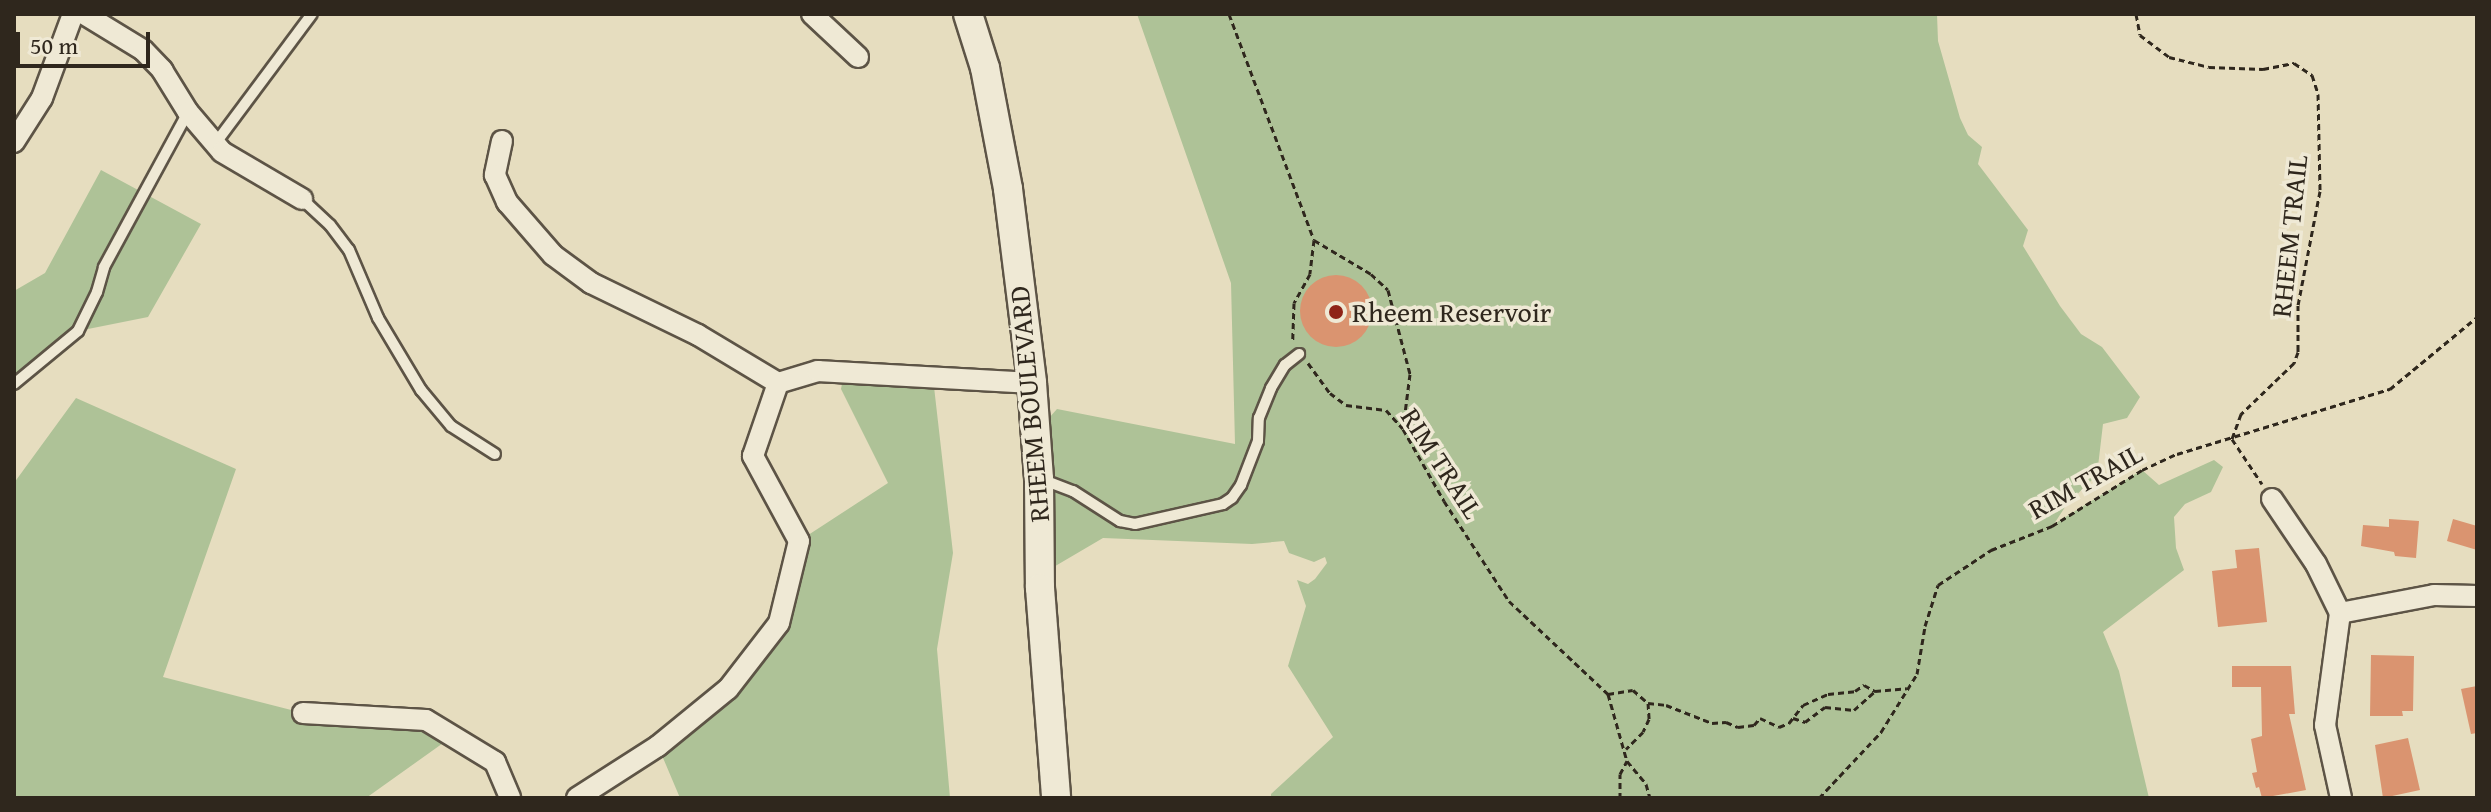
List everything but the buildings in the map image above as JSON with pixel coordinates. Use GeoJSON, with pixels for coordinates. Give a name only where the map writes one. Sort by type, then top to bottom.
{"type":"FeatureCollection","features":[{"type":"Feature","properties":{"kind":"street"},"geometry":{"type":"LineString","coordinates":[[14,142],[42,98],[73,14]]}},
{"type":"Feature","properties":{"kind":"street"},"geometry":{"type":"LineString","coordinates":[[84,14],[143,50],[162,70],[188,112],[222,152],[302,199]]}},
{"type":"Feature","properties":{"kind":"street"},"geometry":{"type":"LineString","coordinates":[[812,14],[858,57]]}},
{"type":"Feature","properties":{"kind":"street","name":"RHEEM BOULEVARD"},"geometry":{"type":"LineString","coordinates":[[968,14],[985,68],[1008,189],[1032,383],[1039,479],[1040,588],[1056,798]]}},
{"type":"Feature","properties":{"kind":"street"},"geometry":{"type":"LineString","coordinates":[[502,141],[495,175],[507,202],[553,255],[591,283],[698,335],[778,383],[818,371],[1032,383]]}},
{"type":"Feature","properties":{"kind":"street"},"geometry":{"type":"LineString","coordinates":[[577,798],[658,746],[728,689],[779,623],[799,541],[753,456],[778,383]]}},
{"type":"Feature","properties":{"kind":"street"},"geometry":{"type":"LineString","coordinates":[[2272,499],[2316,564],[2340,613],[2325,725],[2341,798]]}},
{"type":"Feature","properties":{"kind":"street"},"geometry":{"type":"LineString","coordinates":[[2340,613],[2434,595],[2477,596]]}},
{"type":"Feature","properties":{"kind":"street"},"geometry":{"type":"LineString","coordinates":[[303,713],[426,720],[495,762],[510,798]]}},
{"type":"Feature","properties":{"kind":"lane"},"geometry":{"type":"LineString","coordinates":[[215,144],[312,14]]}},
{"type":"Feature","properties":{"kind":"lane"},"geometry":{"type":"LineString","coordinates":[[14,384],[78,331],[97,292],[104,267],[188,112]]}},
{"type":"Feature","properties":{"kind":"lane"},"geometry":{"type":"LineString","coordinates":[[302,199],[330,225],[349,250],[378,318],[421,390],[451,426],[495,454]]}},
{"type":"Feature","properties":{"kind":"lane"},"geometry":{"type":"LineString","coordinates":[[1039,479],[1056,482],[1120,521],[1135,524],[1223,504],[1232,498],[1241,485],[1258,441],[1259,418],[1271,388],[1285,365],[1299,354]]}},
{"type":"Feature","properties":{"kind":"path"},"geometry":{"type":"LineString","coordinates":[[1229,14],[1314,240],[1310,274],[1294,303],[1291,327],[1299,354]]}},
{"type":"Feature","properties":{"kind":"path","name":"RHEEM TRAIL"},"geometry":{"type":"LineString","coordinates":[[2136,14],[2140,35],[2169,57],[2209,67],[2263,69],[2294,63],[2312,75],[2318,94],[2320,191],[2298,305],[2298,352],[2294,363],[2241,414],[2232,439]]}},
{"type":"Feature","properties":{"kind":"path"},"geometry":{"type":"LineString","coordinates":[[1314,240],[1371,274],[1388,290],[1410,374],[1403,429]]}},
{"type":"Feature","properties":{"kind":"path","name":"RIM TRAIL"},"geometry":{"type":"LineString","coordinates":[[1819,798],[1881,732],[1917,674],[1925,626],[1938,585],[1991,550],[2052,526],[2142,470],[2194,448],[2390,389],[2477,317]]}},
{"type":"Feature","properties":{"kind":"path","name":"RIM TRAIL"},"geometry":{"type":"LineString","coordinates":[[1299,354],[1346,405],[1386,410],[1403,429],[1479,558],[1509,601],[1608,694],[1627,761],[1646,784],[1650,798]]}},
{"type":"Feature","properties":{"kind":"path"},"geometry":{"type":"LineString","coordinates":[[2232,439],[2272,499]]}},
{"type":"Feature","properties":{"kind":"path"},"geometry":{"type":"LineString","coordinates":[[1608,694],[1633,690],[1648,703],[1666,705],[1712,723],[1726,722],[1738,727],[1754,725],[1760,718],[1779,727],[1793,718],[1803,705],[1828,694],[1855,691],[1864,685],[1875,691],[1908,688]]}},
{"type":"Feature","properties":{"kind":"path"},"geometry":{"type":"LineString","coordinates":[[1793,718],[1805,722],[1825,707],[1854,710],[1875,691]]}},
{"type":"Feature","properties":{"kind":"path"},"geometry":{"type":"LineString","coordinates":[[1625,750],[1643,732],[1649,719],[1648,703]]}},
{"type":"Feature","properties":{"kind":"path"},"geometry":{"type":"LineString","coordinates":[[1620,798],[1620,774],[1627,761]]}},
{"type":"Feature","properties":{"kind":"green space"},"geometry":{"type":"Polygon","coordinates":[[[1137,14],[1937,14],[1938,41],[1960,118],[1968,135],[1982,147],[1978,164],[2028,230],[2023,246],[2060,306],[2081,334],[2102,347],[2140,397],[2127,418],[2103,424],[2097,475],[2067,504],[2054,524],[2142,470],[2159,485],[2214,460],[2223,467],[2211,492],[2185,504],[2174,517],[2176,548],[2184,570],[2103,632],[2119,671],[2149,798],[1271,798],[1271,794],[1333,737],[1288,666],[1306,606],[1297,580],[1308,584],[1315,579],[1327,563],[1325,557],[1314,562],[1289,553],[1284,541],[1252,544],[1103,538],[1040,575],[1049,418],[1057,409],[1235,444],[1231,283],[1137,14]]]}},
{"type":"Feature","properties":{"kind":"green space"},"geometry":{"type":"Polygon","coordinates":[[[101,170],[201,224],[148,317],[78,331],[14,384],[14,291],[45,273],[101,170]]]}},
{"type":"Feature","properties":{"kind":"green space"},"geometry":{"type":"Polygon","coordinates":[[[844,373],[933,378],[953,553],[937,649],[950,798],[680,798],[658,746],[779,623],[799,541],[888,483],[841,389],[844,373]]]}},
{"type":"Feature","properties":{"kind":"green space"},"geometry":{"type":"Polygon","coordinates":[[[76,398],[236,469],[163,677],[303,713],[426,720],[453,736],[366,798],[14,798],[14,483],[76,398]]]}},
{"type":"Feature","properties":{"kind":"place","name":"Rheem Reservoir"},"geometry":{"type":"Point","coordinates":[1336,312]}}]}
